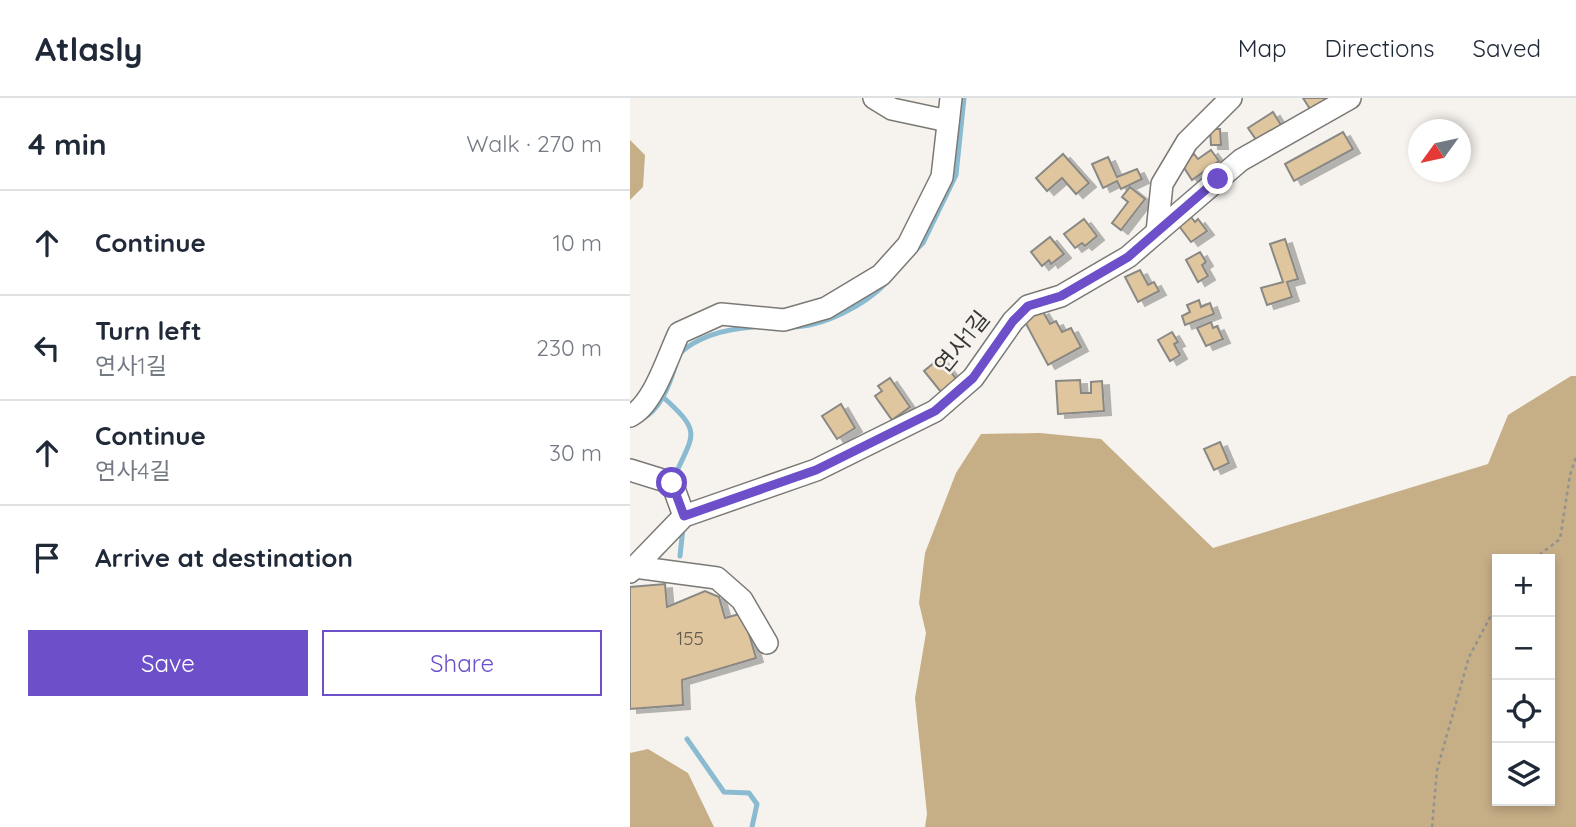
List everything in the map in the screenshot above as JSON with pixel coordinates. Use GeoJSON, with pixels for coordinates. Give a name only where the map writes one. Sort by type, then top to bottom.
{"type":"FeatureCollection","features":[{"type":"Feature","properties":{"kind":"street"},"geometry":{"type":"LineString","coordinates":[[874,98],[892,109],[948,121]]}},
{"type":"Feature","properties":{"kind":"street"},"geometry":{"type":"LineString","coordinates":[[630,416],[649,400],[679,333],[720,314],[784,320],[826,308],[881,275],[908,245],[942,177],[951,98]]}},
{"type":"Feature","properties":{"kind":"street"},"geometry":{"type":"LineString","coordinates":[[1157,232],[1162,184],[1187,142],[1231,98]]}},
{"type":"Feature","properties":{"kind":"street","name":"연사1길"},"geometry":{"type":"LineString","coordinates":[[633,569],[684,516],[816,470],[935,411],[973,378],[1013,321],[1028,306],[1061,296],[1128,257],[1241,160],[1350,98]]}},
{"type":"Feature","properties":{"kind":"street"},"geometry":{"type":"LineString","coordinates":[[630,470],[672,483],[684,516]]}},
{"type":"Feature","properties":{"kind":"street"},"geometry":{"type":"LineString","coordinates":[[633,569],[717,578],[742,600],[767,643]]}},
{"type":"Feature","properties":{"kind":"path"},"geometry":{"type":"LineString","coordinates":[[1540,554],[1560,539],[1570,475],[1576,457]]}},
{"type":"Feature","properties":{"kind":"path"},"geometry":{"type":"LineString","coordinates":[[1432,827],[1437,770],[1469,657],[1492,613]]}},
{"type":"Feature","properties":{"kind":"shaded area"},"geometry":{"type":"Polygon","coordinates":[[[630,140],[645,155],[643,187],[630,200],[630,140]]]}},
{"type":"Feature","properties":{"kind":"shaded area"},"geometry":{"type":"Polygon","coordinates":[[[1571,376],[1576,376],[1576,827],[925,827],[927,814],[915,698],[926,633],[919,603],[925,553],[956,473],[981,434],[1040,433],[1101,439],[1213,548],[1488,464],[1508,415],[1571,376]]]}},
{"type":"Feature","properties":{"kind":"shaded area"},"geometry":{"type":"Polygon","coordinates":[[[648,749],[688,773],[714,827],[630,827],[630,753],[648,749]]]}},
{"type":"Feature","properties":{"kind":"building"},"geometry":{"type":"Polygon","coordinates":[[[1303,98],[1330,98],[1310,109],[1303,98]]]}},
{"type":"Feature","properties":{"kind":"building"},"geometry":{"type":"Polygon","coordinates":[[[1273,112],[1281,125],[1257,141],[1248,128],[1273,112]]]}},
{"type":"Feature","properties":{"kind":"building"},"geometry":{"type":"Polygon","coordinates":[[[1210,129],[1220,129],[1221,145],[1211,145],[1210,129]]]}},
{"type":"Feature","properties":{"kind":"building"},"geometry":{"type":"Polygon","coordinates":[[[1343,132],[1353,149],[1294,181],[1285,164],[1343,132]]]}},
{"type":"Feature","properties":{"kind":"building"},"geometry":{"type":"Polygon","coordinates":[[[1211,150],[1219,161],[1192,180],[1181,163],[1194,154],[1198,159],[1211,150]]]}},
{"type":"Feature","properties":{"kind":"building"},"geometry":{"type":"Polygon","coordinates":[[[1063,154],[1089,183],[1076,194],[1062,178],[1047,191],[1036,178],[1063,154]]]}},
{"type":"Feature","properties":{"kind":"building"},"geometry":{"type":"Polygon","coordinates":[[[1108,157],[1117,177],[1137,169],[1142,179],[1121,189],[1117,181],[1103,188],[1092,164],[1108,157]]]}},
{"type":"Feature","properties":{"kind":"building"},"geometry":{"type":"Polygon","coordinates":[[[1130,187],[1145,199],[1121,230],[1112,223],[1128,202],[1122,197],[1130,187]]]}},
{"type":"Feature","properties":{"kind":"building"},"geometry":{"type":"Polygon","coordinates":[[[1191,217],[1195,222],[1198,219],[1207,231],[1191,242],[1179,226],[1191,217]]]}},
{"type":"Feature","properties":{"kind":"building"},"geometry":{"type":"Polygon","coordinates":[[[1084,219],[1097,236],[1085,246],[1082,243],[1075,248],[1064,234],[1084,219]]]}},
{"type":"Feature","properties":{"kind":"building"},"geometry":{"type":"Polygon","coordinates":[[[1050,237],[1064,254],[1051,264],[1049,260],[1042,266],[1031,252],[1050,237]]]}},
{"type":"Feature","properties":{"kind":"building"},"geometry":{"type":"Polygon","coordinates":[[[1285,239],[1298,279],[1287,282],[1292,297],[1267,305],[1261,288],[1283,282],[1270,244],[1285,239]]]}},
{"type":"Feature","properties":{"kind":"building"},"geometry":{"type":"Polygon","coordinates":[[[1200,252],[1206,262],[1202,265],[1208,276],[1198,282],[1186,260],[1200,252]]]}},
{"type":"Feature","properties":{"kind":"building"},"geometry":{"type":"Polygon","coordinates":[[[1140,270],[1148,285],[1154,282],[1159,291],[1138,302],[1125,277],[1140,270]]]}},
{"type":"Feature","properties":{"kind":"building"},"geometry":{"type":"Polygon","coordinates":[[[1199,300],[1201,307],[1210,303],[1214,314],[1185,325],[1182,316],[1190,312],[1187,305],[1199,300]]]}},
{"type":"Feature","properties":{"kind":"building"},"geometry":{"type":"Polygon","coordinates":[[[1042,310],[1050,324],[1056,321],[1062,332],[1071,328],[1081,347],[1048,365],[1024,320],[1042,310]]]}},
{"type":"Feature","properties":{"kind":"building"},"geometry":{"type":"Polygon","coordinates":[[[1211,322],[1213,328],[1217,326],[1223,339],[1206,346],[1197,328],[1211,322]]]}},
{"type":"Feature","properties":{"kind":"building"},"geometry":{"type":"Polygon","coordinates":[[[1172,332],[1178,342],[1174,344],[1180,355],[1170,361],[1158,340],[1172,332]]]}},
{"type":"Feature","properties":{"kind":"building"},"geometry":{"type":"Polygon","coordinates":[[[940,358],[957,380],[941,392],[924,371],[940,358]]]}},
{"type":"Feature","properties":{"kind":"building"},"geometry":{"type":"Polygon","coordinates":[[[890,378],[910,407],[892,420],[875,396],[882,391],[878,386],[890,378]]]}},
{"type":"Feature","properties":{"kind":"building"},"geometry":{"type":"Polygon","coordinates":[[[1080,380],[1081,393],[1091,393],[1091,382],[1102,381],[1104,411],[1058,414],[1056,381],[1080,380]]]}},
{"type":"Feature","properties":{"kind":"building"},"geometry":{"type":"Polygon","coordinates":[[[841,404],[855,428],[837,439],[822,416],[841,404]]]}},
{"type":"Feature","properties":{"kind":"building"},"geometry":{"type":"Polygon","coordinates":[[[1220,442],[1229,463],[1214,470],[1204,449],[1220,442]]]}},
{"type":"Feature","properties":{"kind":"building"},"geometry":{"type":"Polygon","coordinates":[[[665,584],[667,607],[705,591],[719,597],[725,618],[743,613],[756,658],[682,680],[683,705],[630,709],[630,587],[665,584]]]}},
{"type":"Feature","properties":{"kind":"waterway"},"geometry":{"type":"LineString","coordinates":[[915,251],[923,243],[956,175],[964,98]]}},
{"type":"Feature","properties":{"kind":"waterway"},"geometry":{"type":"LineString","coordinates":[[791,327],[817,323],[843,313],[867,299],[887,282]]}},
{"type":"Feature","properties":{"kind":"waterway"},"geometry":{"type":"LineString","coordinates":[[679,354],[695,342],[713,334],[753,327]]}},
{"type":"Feature","properties":{"kind":"waterway"},"geometry":{"type":"LineString","coordinates":[[642,419],[659,404],[675,367]]}},
{"type":"Feature","properties":{"kind":"waterway"},"geometry":{"type":"LineString","coordinates":[[663,397],[685,419],[691,435],[673,480]]}},
{"type":"Feature","properties":{"kind":"waterway"},"geometry":{"type":"LineString","coordinates":[[680,556],[683,528]]}},
{"type":"Feature","properties":{"kind":"waterway"},"geometry":{"type":"LineString","coordinates":[[687,739],[724,792],[749,793],[757,804],[752,827]]}},
{"type":"Feature","properties":{"kind":"route"},"geometry":{"type":"LineString","coordinates":[[672,483],[684,516],[816,470],[935,411],[973,378],[1013,321],[1028,306],[1061,296],[1128,257],[1218,179]]}}]}
